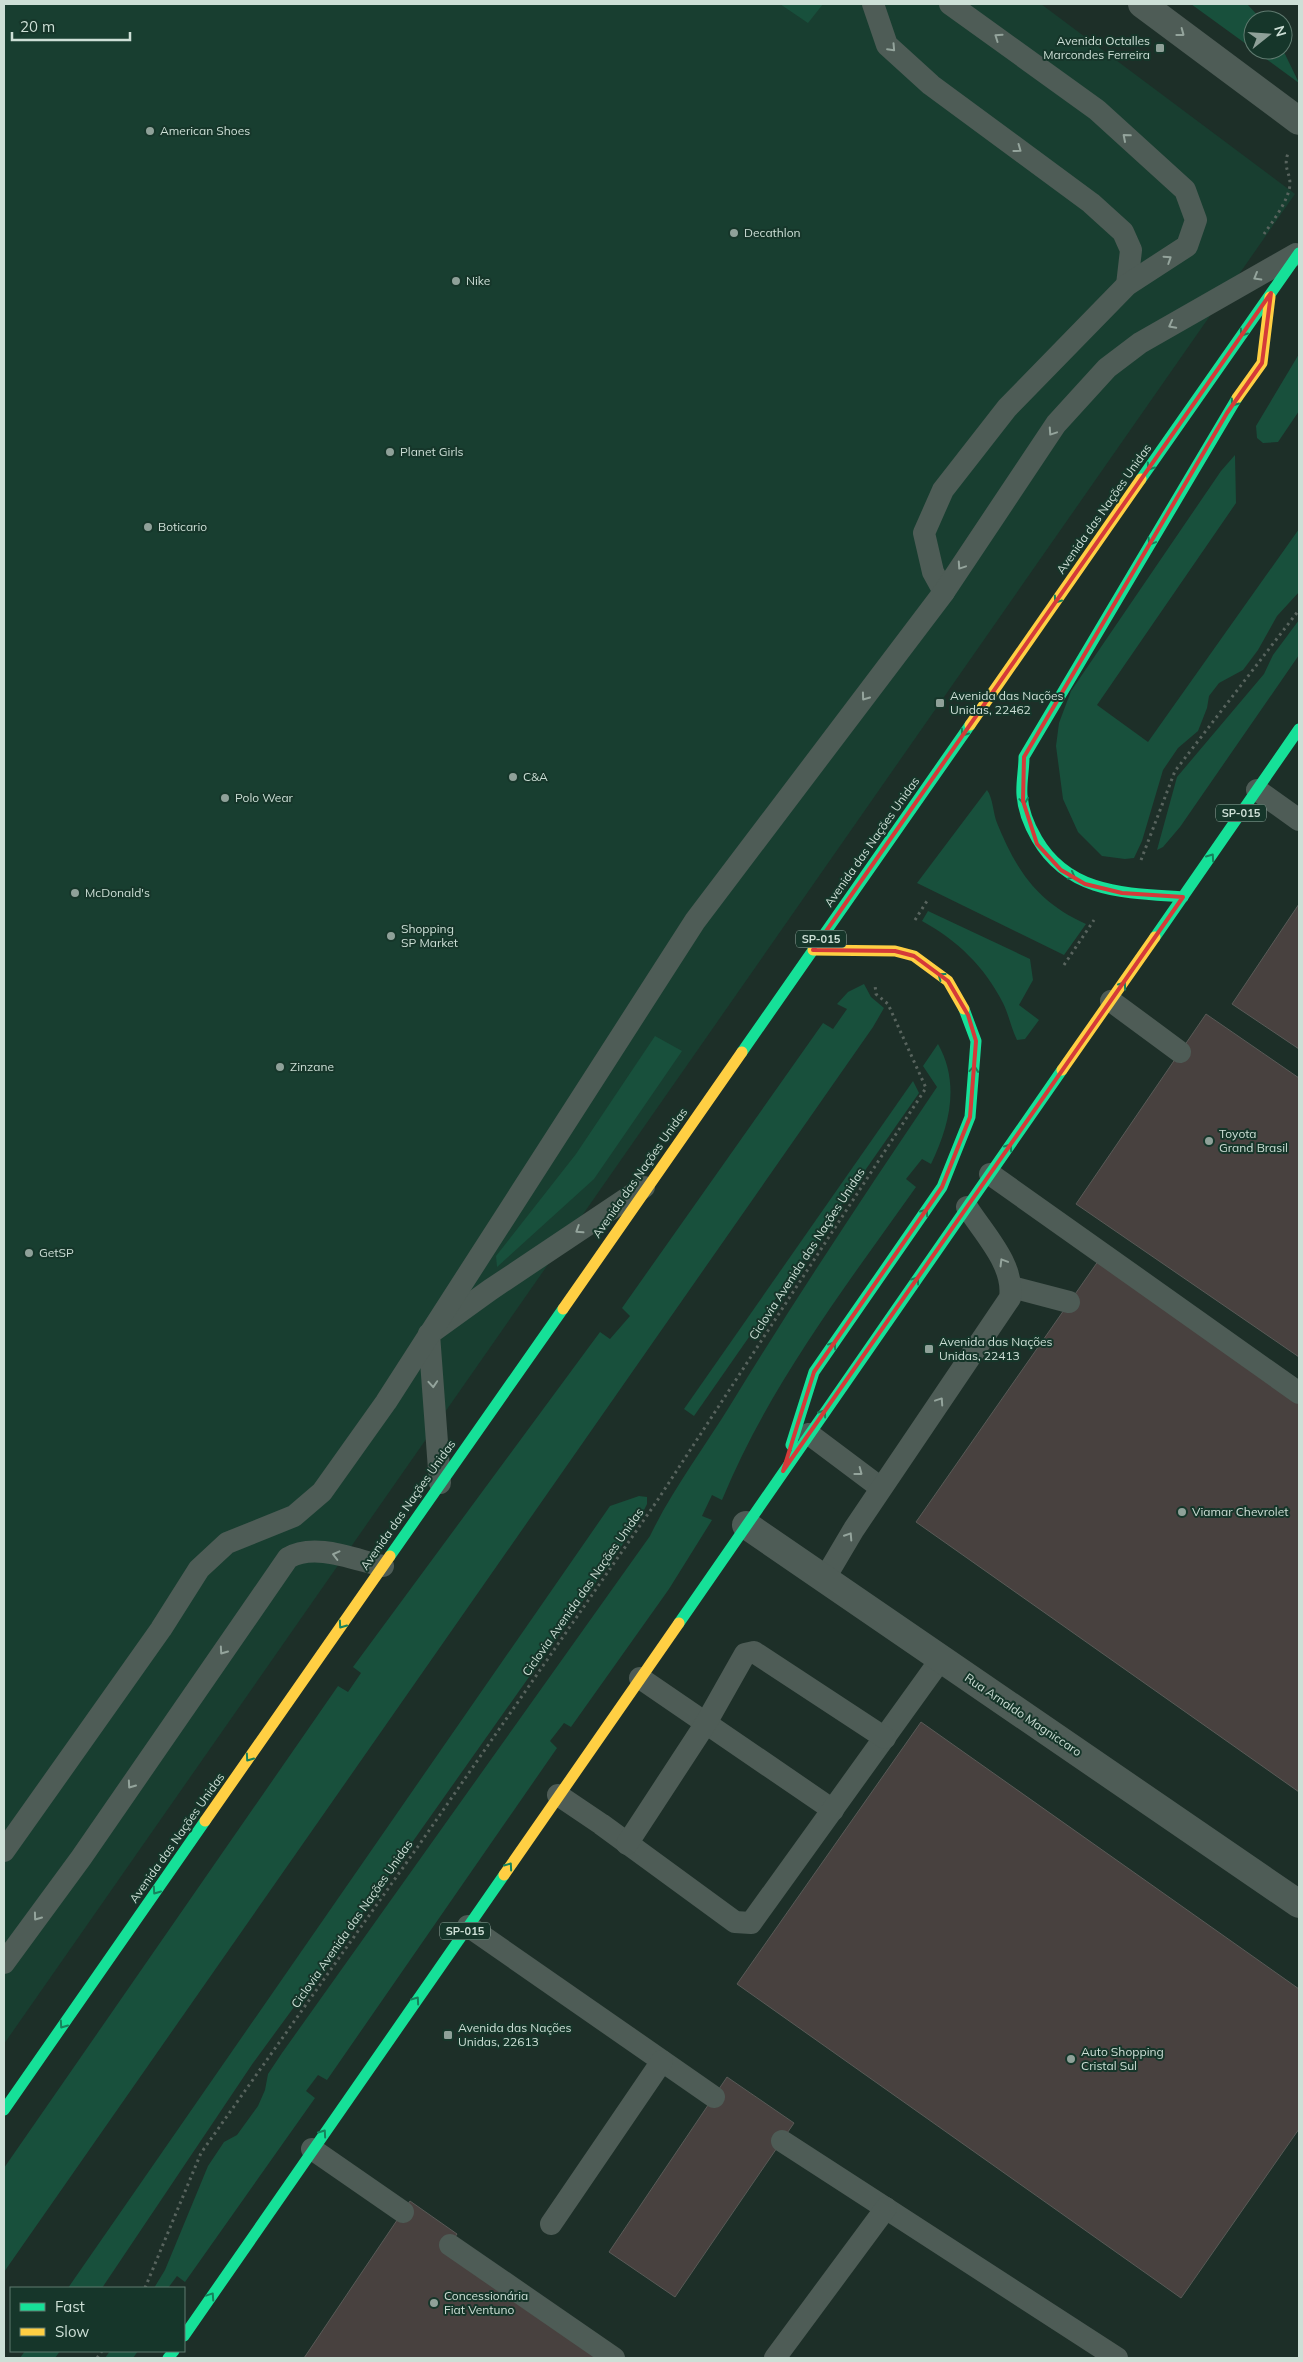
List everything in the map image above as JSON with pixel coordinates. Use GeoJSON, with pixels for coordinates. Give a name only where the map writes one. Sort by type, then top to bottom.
{"type":"FeatureCollection","features":[{"type":"Feature","properties":{"kind":"highway","name":"Avenida das Nações Unidas"},"geometry":{"type":"LineString","coordinates":[[4,2110],[1299,253]]}},
{"type":"Feature","properties":{"kind":"highway"},"geometry":{"type":"LineString","coordinates":[[1183,897],[1116,892],[1085,884],[1061,870],[1037,844],[1023,801],[1024,757],[1227,413],[1262,363],[1271,293]]}},
{"type":"Feature","properties":{"kind":"highway","name":"SP-015"},"geometry":{"type":"LineString","coordinates":[[185,2335],[1299,729]]}},
{"type":"Feature","properties":{"kind":"highway"},"geometry":{"type":"LineString","coordinates":[[783,1471],[814,1372],[942,1187],[970,1117],[976,1041],[968,1015],[948,981],[914,956],[895,951],[813,950]]}},
{"type":"Feature","properties":{"kind":"street"},"geometry":{"type":"LineString","coordinates":[[1142,4],[1299,121]]}},
{"type":"Feature","properties":{"kind":"street","name":"Rua Arnaldo Magniccaro"},"geometry":{"type":"LineString","coordinates":[[746,1526],[825,1578],[1299,1904]]}},
{"type":"Feature","properties":{"kind":"lane"},"geometry":{"type":"LineString","coordinates":[[873,4],[887,44],[931,85],[1091,203],[1123,232],[1131,250],[1127,286]]}},
{"type":"Feature","properties":{"kind":"lane"},"geometry":{"type":"LineString","coordinates":[[944,592],[932,572],[924,533],[943,490],[1007,408],[1127,286],[1187,246],[1196,220],[1185,190],[1097,110],[950,4]]}},
{"type":"Feature","properties":{"kind":"lane"},"geometry":{"type":"LineString","coordinates":[[4,1851],[161,1629],[199,1569],[228,1543],[294,1516],[322,1492],[356,1446],[695,921],[944,592],[1056,424],[1106,368],[1140,343],[1299,253]]}},
{"type":"Feature","properties":{"kind":"lane"},"geometry":{"type":"LineString","coordinates":[[1257,790],[1299,820]]}},
{"type":"Feature","properties":{"kind":"lane"},"geometry":{"type":"LineString","coordinates":[[1111,1001],[1180,1052]]}},
{"type":"Feature","properties":{"kind":"lane"},"geometry":{"type":"LineString","coordinates":[[990,1174],[1299,1393]]}},
{"type":"Feature","properties":{"kind":"lane"},"geometry":{"type":"LineString","coordinates":[[430,1334],[490,1290],[650,1184]]}},
{"type":"Feature","properties":{"kind":"lane"},"geometry":{"type":"LineString","coordinates":[[825,1578],[839,1552],[881,1488],[1010,1298],[1012,1287],[1007,1267],[967,1207]]}},
{"type":"Feature","properties":{"kind":"lane"},"geometry":{"type":"LineString","coordinates":[[1012,1287],[1070,1302]]}},
{"type":"Feature","properties":{"kind":"lane"},"geometry":{"type":"LineString","coordinates":[[430,1334],[440,1483]]}},
{"type":"Feature","properties":{"kind":"lane"},"geometry":{"type":"LineString","coordinates":[[809,1434],[881,1488]]}},
{"type":"Feature","properties":{"kind":"lane"},"geometry":{"type":"LineString","coordinates":[[4,1963],[86,1850],[288,1558],[306,1552],[327,1553],[383,1566]]}},
{"type":"Feature","properties":{"kind":"lane"},"geometry":{"type":"LineString","coordinates":[[627,1844],[706,1723],[745,1654],[754,1652],[885,1738]]}},
{"type":"Feature","properties":{"kind":"lane"},"geometry":{"type":"LineString","coordinates":[[558,1795],[735,1922],[751,1923],[941,1659]]}},
{"type":"Feature","properties":{"kind":"lane"},"geometry":{"type":"LineString","coordinates":[[640,1678],[833,1810]]}},
{"type":"Feature","properties":{"kind":"lane"},"geometry":{"type":"LineString","coordinates":[[468,1926],[714,2097]]}},
{"type":"Feature","properties":{"kind":"lane"},"geometry":{"type":"LineString","coordinates":[[551,2224],[662,2061]]}},
{"type":"Feature","properties":{"kind":"lane"},"geometry":{"type":"LineString","coordinates":[[782,2141],[1118,2358]]}},
{"type":"Feature","properties":{"kind":"lane"},"geometry":{"type":"LineString","coordinates":[[312,2149],[403,2212]]}},
{"type":"Feature","properties":{"kind":"lane"},"geometry":{"type":"LineString","coordinates":[[775,2358],[886,2208]]}},
{"type":"Feature","properties":{"kind":"lane"},"geometry":{"type":"LineString","coordinates":[[450,2244],[614,2358]]}},
{"type":"Feature","properties":{"kind":"path"},"geometry":{"type":"LineString","coordinates":[[1258,241],[1287,194],[1290,183],[1285,163],[1288,152]]}},
{"type":"Feature","properties":{"kind":"path"},"geometry":{"type":"LineString","coordinates":[[1064,965],[1087,930],[1143,857],[1174,771],[1299,610]]}},
{"type":"Feature","properties":{"kind":"path","name":"Ciclovia Avenida das Nações Unidas"},"geometry":{"type":"LineString","coordinates":[[145,2287],[201,2153],[414,1853],[657,1501],[926,1088],[888,1004],[876,994],[874,986],[928,901]]}},
{"type":"Feature","properties":{"kind":"highlighted area"},"geometry":{"type":"Polygon","coordinates":[[[1271,293],[1262,363],[1227,413],[1024,757],[1023,801],[1037,844],[1061,870],[1085,884],[1122,893],[1183,897],[783,1471],[814,1372],[942,1187],[970,1117],[976,1041],[968,1015],[948,981],[914,956],[895,951],[813,950],[1271,293]]]}},
{"type":"Feature","properties":{"kind":"shaded area","name":"Shopping SP Market"},"geometry":{"type":"Polygon","coordinates":[[[4,4],[1041,4],[1295,194],[4,2044],[4,4]]]}},
{"type":"Feature","properties":{"kind":"shaded area"},"geometry":{"type":"Polygon","coordinates":[[[780,4],[823,4],[808,23],[780,4]]]}},
{"type":"Feature","properties":{"kind":"shaded area"},"geometry":{"type":"Polygon","coordinates":[[[1191,4],[1247,4],[1253,10],[1243,10],[1243,42],[1191,4]]]}},
{"type":"Feature","properties":{"kind":"shaded area"},"geometry":{"type":"Polygon","coordinates":[[[1268,60],[1288,60],[1299,83],[1268,60]]]}},
{"type":"Feature","properties":{"kind":"shaded area"},"geometry":{"type":"Polygon","coordinates":[[[1299,354],[1299,411],[1278,442],[1263,443],[1257,438],[1256,426],[1299,354]]]}},
{"type":"Feature","properties":{"kind":"shaded area"},"geometry":{"type":"Polygon","coordinates":[[[1235,455],[1236,503],[1097,705],[1148,742],[1299,529],[1299,592],[1277,616],[1258,650],[1243,670],[1219,683],[1209,696],[1207,708],[1198,731],[1178,748],[1163,770],[1142,841],[1134,858],[1125,859],[1102,856],[1078,832],[1063,799],[1056,746],[1059,723],[1071,691],[1221,471],[1235,455]]]}},
{"type":"Feature","properties":{"kind":"shaded area"},"geometry":{"type":"Polygon","coordinates":[[[1299,620],[1299,655],[1180,827],[1163,847],[1157,850],[1177,777],[1264,674],[1273,655],[1299,620]]]}},
{"type":"Feature","properties":{"kind":"shaded area"},"geometry":{"type":"Polygon","coordinates":[[[987,790],[991,797],[997,823],[1004,840],[1030,883],[1054,906],[1086,924],[1064,955],[917,883],[987,790]]]}},
{"type":"Feature","properties":{"kind":"shaded area"},"geometry":{"type":"Polygon","coordinates":[[[928,911],[1030,959],[1033,980],[1019,1005],[1039,1020],[1025,1039],[1017,1040],[1003,1003],[979,966],[947,937],[922,921],[928,911]]]}},
{"type":"Feature","properties":{"kind":"shaded area"},"geometry":{"type":"Polygon","coordinates":[[[864,984],[871,997],[884,1008],[873,1027],[4,2272],[4,2168],[338,1686],[348,1692],[361,1673],[353,1667],[600,1332],[610,1339],[630,1316],[622,1308],[823,1023],[833,1029],[847,1009],[837,1004],[848,992],[864,984]]]}},
{"type":"Feature","properties":{"kind":"shaded area"},"geometry":{"type":"Polygon","coordinates":[[[655,1036],[682,1051],[594,1179],[497,1267],[496,1256],[576,1154],[655,1036]]]}},
{"type":"Feature","properties":{"kind":"shaded area"},"geometry":{"type":"Polygon","coordinates":[[[938,1044],[949,1074],[950,1104],[943,1134],[931,1164],[922,1159],[906,1179],[916,1187],[836,1300],[785,1377],[741,1458],[722,1500],[712,1495],[702,1516],[712,1520],[669,1589],[571,1727],[564,1723],[550,1741],[557,1748],[327,2080],[318,2075],[306,2091],[315,2098],[185,2282],[177,2276],[169,2287],[155,2287],[165,2270],[208,2166],[224,2142],[237,2135],[258,2106],[265,2090],[268,2074],[282,2053],[650,1536],[678,1486],[781,1324],[937,1087],[923,1066],[938,1044]]]}},
{"type":"Feature","properties":{"kind":"shaded area"},"geometry":{"type":"Polygon","coordinates":[[[913,1081],[919,1093],[694,1416],[684,1409],[913,1081]]]}},
{"type":"Feature","properties":{"kind":"shaded area"},"geometry":{"type":"Polygon","coordinates":[[[639,1496],[647,1497],[647,1504],[637,1524],[346,1936],[253,2063],[103,2287],[69,2287],[610,1506],[639,1496]]]}},
{"type":"Feature","properties":{"kind":"shaded area"},"geometry":{"type":"Polygon","coordinates":[[[24,2352],[59,2352],[55,2358],[20,2358],[24,2352]]]}},
{"type":"Feature","properties":{"kind":"shaded area"},"geometry":{"type":"Polygon","coordinates":[[[109,2352],[137,2352],[133,2358],[105,2358],[109,2352]]]}},
{"type":"Feature","properties":{"kind":"building"},"geometry":{"type":"Polygon","coordinates":[[[1299,904],[1299,1049],[1232,1004],[1299,904]]]}},
{"type":"Feature","properties":{"kind":"building","name":"Toyota Grand Brasil"},"geometry":{"type":"Polygon","coordinates":[[[1206,1014],[1299,1078],[1299,1357],[1076,1204],[1206,1014]]]}},
{"type":"Feature","properties":{"kind":"building"},"geometry":{"type":"Polygon","coordinates":[[[1101,1257],[1299,1396],[1299,1792],[916,1522],[1101,1257]]]}},
{"type":"Feature","properties":{"kind":"building","name":"Auto Shopping Cristal Sul"},"geometry":{"type":"Polygon","coordinates":[[[921,1722],[1299,1989],[1299,2129],[1181,2298],[737,1984],[921,1722]]]}},
{"type":"Feature","properties":{"kind":"building"},"geometry":{"type":"Polygon","coordinates":[[[727,2077],[794,2123],[675,2297],[609,2252],[727,2077]]]}},
{"type":"Feature","properties":{"kind":"building","name":"Concessionária Fiat Ventuno"},"geometry":{"type":"Polygon","coordinates":[[[410,2201],[457,2234],[447,2249],[607,2358],[304,2358],[410,2201]]]}},
{"type":"Feature","properties":{"kind":"traffic: fast"},"geometry":{"type":"LineString","coordinates":[[1141,479],[1299,253]]}},
{"type":"Feature","properties":{"kind":"traffic: fast"},"geometry":{"type":"LineString","coordinates":[[1183,897],[1141,894],[1101,887],[1065,871],[1050,857],[1037,839],[1027,818],[1022,795],[1024,757],[1237,398]]}},
{"type":"Feature","properties":{"kind":"traffic: fast"},"geometry":{"type":"LineString","coordinates":[[742,1052],[970,725]]}},
{"type":"Feature","properties":{"kind":"traffic: fast"},"geometry":{"type":"LineString","coordinates":[[1155,937],[1299,729]]}},
{"type":"Feature","properties":{"kind":"traffic: fast"},"geometry":{"type":"LineString","coordinates":[[791,1445],[814,1372],[942,1187],[970,1117],[976,1041],[964,1009]]}},
{"type":"Feature","properties":{"kind":"traffic: fast"},"geometry":{"type":"LineString","coordinates":[[679,1623],[1062,1070]]}},
{"type":"Feature","properties":{"kind":"traffic: fast"},"geometry":{"type":"LineString","coordinates":[[390,1556],[563,1309]]}},
{"type":"Feature","properties":{"kind":"traffic: fast"},"geometry":{"type":"LineString","coordinates":[[4,2110],[205,1821]]}},
{"type":"Feature","properties":{"kind":"traffic: fast"},"geometry":{"type":"LineString","coordinates":[[185,2335],[504,1875]]}},
{"type":"Feature","properties":{"kind":"traffic: fast"},"geometry":{"type":"LineString","coordinates":[[168,2358],[173,2352]]}},
{"type":"Feature","properties":{"kind":"traffic: slow"},"geometry":{"type":"LineString","coordinates":[[1237,398],[1262,363],[1270,297]]}},
{"type":"Feature","properties":{"kind":"traffic: slow"},"geometry":{"type":"LineString","coordinates":[[970,725],[1141,479]]}},
{"type":"Feature","properties":{"kind":"traffic: slow"},"geometry":{"type":"LineString","coordinates":[[1062,1070],[1155,937]]}},
{"type":"Feature","properties":{"kind":"traffic: slow"},"geometry":{"type":"LineString","coordinates":[[813,950],[895,951],[914,956],[948,981],[964,1009]]}},
{"type":"Feature","properties":{"kind":"traffic: slow"},"geometry":{"type":"LineString","coordinates":[[563,1309],[742,1052]]}},
{"type":"Feature","properties":{"kind":"traffic: slow"},"geometry":{"type":"LineString","coordinates":[[205,1821],[390,1556]]}},
{"type":"Feature","properties":{"kind":"traffic: slow"},"geometry":{"type":"LineString","coordinates":[[504,1875],[679,1623]]}},
{"type":"Feature","properties":{"kind":"place","name":"Avenida Octalles Marcondes Ferreira"},"geometry":{"type":"Point","coordinates":[1160,48]}},
{"type":"Feature","properties":{"kind":"place","name":"American Shoes"},"geometry":{"type":"Point","coordinates":[150,131]}},
{"type":"Feature","properties":{"kind":"place","name":"Decathlon"},"geometry":{"type":"Point","coordinates":[734,233]}},
{"type":"Feature","properties":{"kind":"place","name":"Nike"},"geometry":{"type":"Point","coordinates":[456,281]}},
{"type":"Feature","properties":{"kind":"place","name":"Planet Girls"},"geometry":{"type":"Point","coordinates":[390,452]}},
{"type":"Feature","properties":{"kind":"place","name":"Boticario"},"geometry":{"type":"Point","coordinates":[148,527]}},
{"type":"Feature","properties":{"kind":"place","name":"Avenida das Nações Unidas, 22462"},"geometry":{"type":"Point","coordinates":[940,703]}},
{"type":"Feature","properties":{"kind":"place","name":"C&A"},"geometry":{"type":"Point","coordinates":[513,777]}},
{"type":"Feature","properties":{"kind":"place","name":"Polo Wear"},"geometry":{"type":"Point","coordinates":[225,798]}},
{"type":"Feature","properties":{"kind":"place","name":"McDonald's"},"geometry":{"type":"Point","coordinates":[75,893]}},
{"type":"Feature","properties":{"kind":"place","name":"Shopping SP Market"},"geometry":{"type":"Point","coordinates":[391,936]}},
{"type":"Feature","properties":{"kind":"place","name":"Zinzane"},"geometry":{"type":"Point","coordinates":[280,1067]}},
{"type":"Feature","properties":{"kind":"place","name":"Toyota Grand Brasil"},"geometry":{"type":"Point","coordinates":[1209,1141]}},
{"type":"Feature","properties":{"kind":"place","name":"GetSP"},"geometry":{"type":"Point","coordinates":[29,1253]}},
{"type":"Feature","properties":{"kind":"place","name":"Avenida das Nações Unidas, 22413"},"geometry":{"type":"Point","coordinates":[929,1349]}},
{"type":"Feature","properties":{"kind":"place","name":"Viamar Chevrolet"},"geometry":{"type":"Point","coordinates":[1182,1512]}},
{"type":"Feature","properties":{"kind":"place","name":"Avenida das Nações Unidas, 22613"},"geometry":{"type":"Point","coordinates":[448,2035]}},
{"type":"Feature","properties":{"kind":"place","name":"Auto Shopping Cristal Sul"},"geometry":{"type":"Point","coordinates":[1071,2059]}},
{"type":"Feature","properties":{"kind":"place","name":"Concessionária Fiat Ventuno"},"geometry":{"type":"Point","coordinates":[434,2303]}}]}
